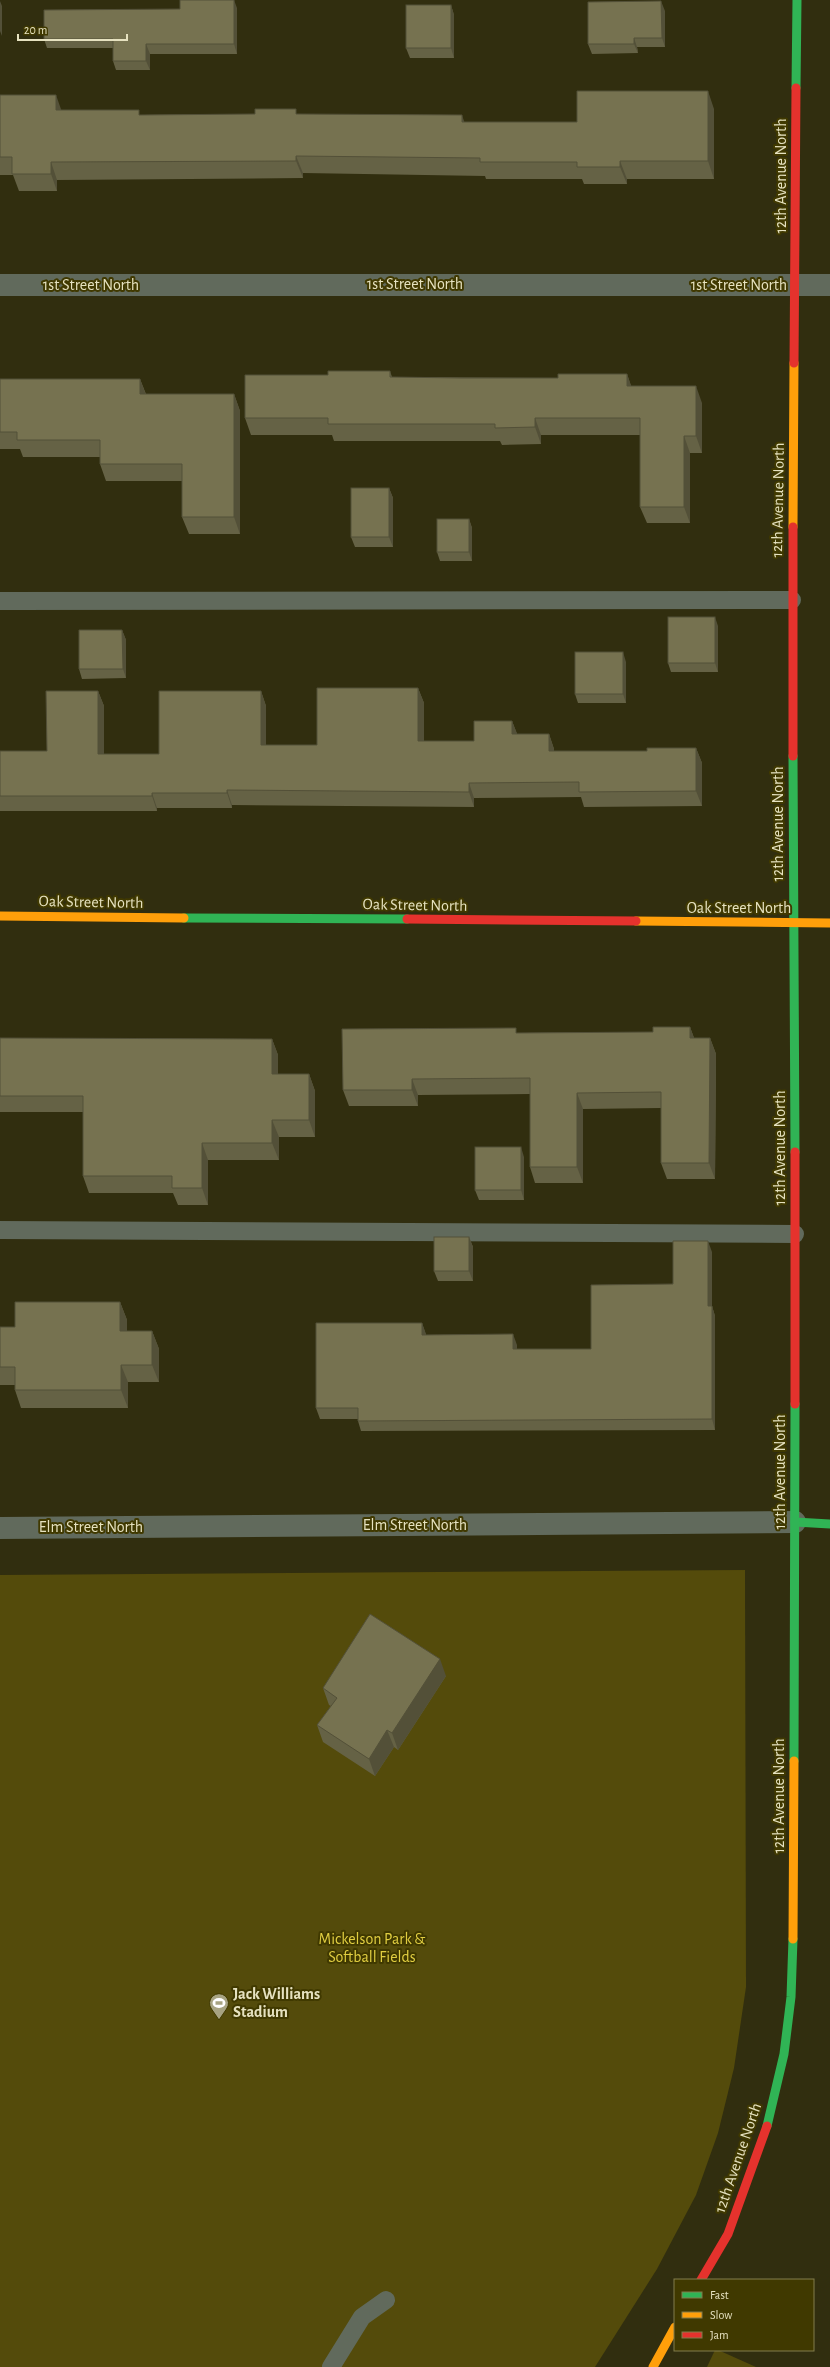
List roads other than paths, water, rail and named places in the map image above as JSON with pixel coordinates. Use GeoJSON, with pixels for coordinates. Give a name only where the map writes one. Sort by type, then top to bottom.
{"type":"FeatureCollection","features":[{"type":"Feature","properties":{"kind":"main road","name":"12th Avenue North"},"geometry":{"type":"LineString","coordinates":[[703,2279],[728,2234],[767,2127],[784,2054],[791,1997],[794,1926],[795,1234],[792,600],[797,0]]}},
{"type":"Feature","properties":{"kind":"main road","name":"Oak Street North"},"geometry":{"type":"LineString","coordinates":[[0,916],[830,923]]}},
{"type":"Feature","properties":{"kind":"main road","name":"Elm Street North"},"geometry":{"type":"LineString","coordinates":[[795,1522],[830,1524]]}},
{"type":"Feature","properties":{"kind":"main road"},"geometry":{"type":"LineString","coordinates":[[652,2367],[674,2329]]}},
{"type":"Feature","properties":{"kind":"street","name":"1st Street North"},"geometry":{"type":"LineString","coordinates":[[0,285],[830,285]]}},
{"type":"Feature","properties":{"kind":"street","name":"Elm Street North"},"geometry":{"type":"LineString","coordinates":[[0,1528],[795,1522]]}},
{"type":"Feature","properties":{"kind":"lane"},"geometry":{"type":"LineString","coordinates":[[0,601],[792,600]]}},
{"type":"Feature","properties":{"kind":"lane"},"geometry":{"type":"LineString","coordinates":[[0,1230],[795,1234]]}},
{"type":"Feature","properties":{"kind":"lane"},"geometry":{"type":"LineString","coordinates":[[331,2367],[362,2318],[386,2300]]}},
{"type":"Feature","properties":{"kind":"place","name":"Jack Williams Stadium"},"geometry":{"type":"Point","coordinates":[219,2020]}},
{"type":"Feature","properties":{"kind":"park label","name":"Mickelson Park & Softball Fields"},"geometry":{"type":"Point","coordinates":[372,1948]}}]}
